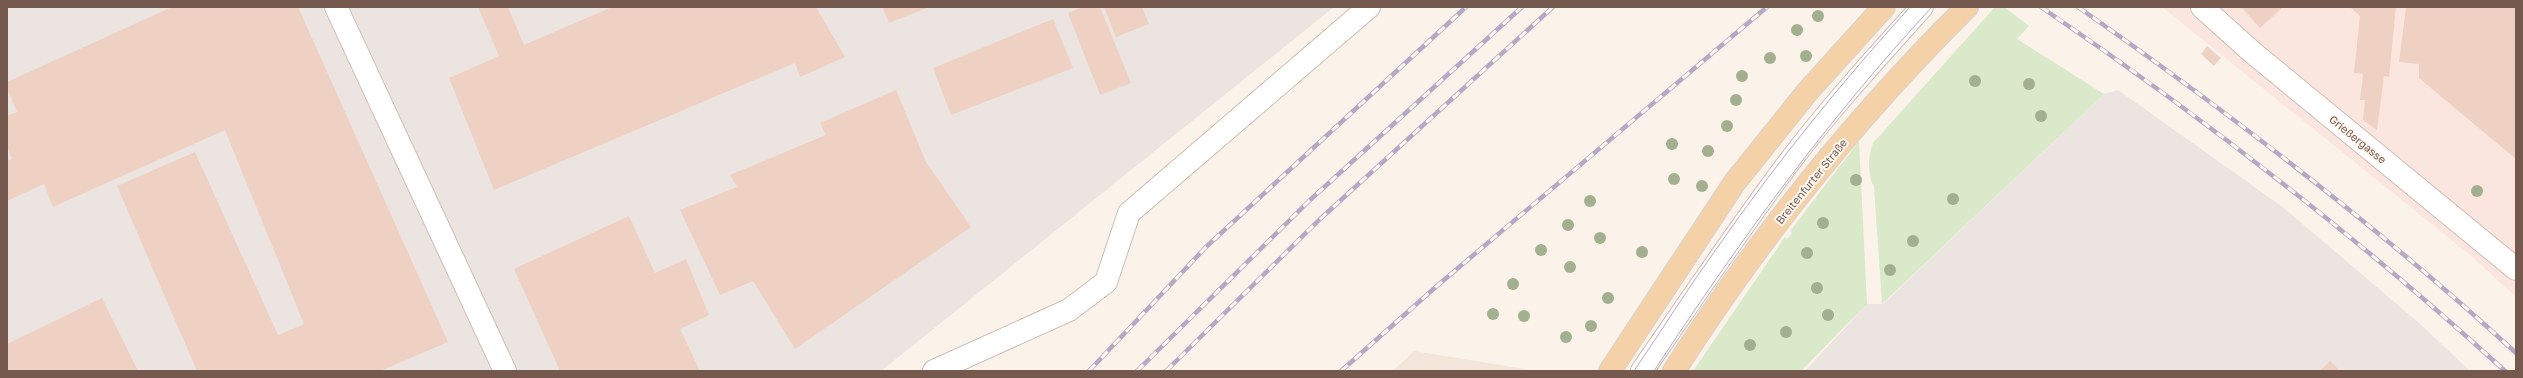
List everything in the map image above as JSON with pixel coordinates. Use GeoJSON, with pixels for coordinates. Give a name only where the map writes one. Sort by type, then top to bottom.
{"type":"FeatureCollection","features":[{"type":"Feature","properties":{"kind":"main road"},"geometry":{"type":"LineString","coordinates":[[1610,371],[1736,182],[1808,91],[1884,7]]}},
{"type":"Feature","properties":{"kind":"main road","name":"Breitenfurter Straße"},"geometry":{"type":"LineString","coordinates":[[1674,371],[1750,258],[1784,212],[1829,157],[1967,7]]}},
{"type":"Feature","properties":{"kind":"street"},"geometry":{"type":"LineString","coordinates":[[336,7],[505,371]]}},
{"type":"Feature","properties":{"kind":"street"},"geometry":{"type":"LineString","coordinates":[[934,371],[1070,310],[1106,282],[1129,213],[1369,7]]}},
{"type":"Feature","properties":{"kind":"street"},"geometry":{"type":"LineString","coordinates":[[1642,371],[1727,248],[1791,160],[1849,88],[1922,7]]}},
{"type":"Feature","properties":{"kind":"street","name":"Grießergasse"},"geometry":{"type":"LineString","coordinates":[[2202,7],[2252,52],[2516,270]]}},
{"type":"Feature","properties":{"kind":"shaded area"},"geometry":{"type":"Polygon","coordinates":[[[7,7],[1334,7],[881,371],[7,371],[7,7]]]}},
{"type":"Feature","properties":{"kind":"shaded area"},"geometry":{"type":"Polygon","coordinates":[[[2162,7],[2516,7],[2516,297],[2470,255],[2162,7]]]}},
{"type":"Feature","properties":{"kind":"shaded area"},"geometry":{"type":"Polygon","coordinates":[[[2118,90],[2284,208],[2419,323],[2470,371],[1805,371],[1867,304],[1883,304],[2104,94],[2118,90]]]}},
{"type":"Feature","properties":{"kind":"shaded area"},"geometry":{"type":"Polygon","coordinates":[[[1414,351],[1536,371],[1393,371],[1414,351]]]}},
{"type":"Feature","properties":{"kind":"green space"},"geometry":{"type":"Polygon","coordinates":[[[1995,7],[2004,7],[2029,26],[2017,39],[2104,94],[1882,304],[1874,187],[1869,171],[1869,159],[1873,143],[1995,7]]]}},
{"type":"Feature","properties":{"kind":"green space"},"geometry":{"type":"Polygon","coordinates":[[[1859,141],[1867,304],[1801,371],[1693,371],[1785,237],[1787,239],[1792,233],[1790,231],[1859,141]]]}},
{"type":"Feature","properties":{"kind":"building"},"geometry":{"type":"Polygon","coordinates":[[[172,7],[298,7],[448,342],[380,371],[197,371],[117,186],[195,152],[278,335],[304,324],[225,130],[53,207],[44,184],[7,201],[7,161],[12,159],[7,147],[7,116],[17,112],[7,88],[7,82],[172,7]]]}},
{"type":"Feature","properties":{"kind":"building"},"geometry":{"type":"Polygon","coordinates":[[[478,7],[508,7],[524,45],[612,7],[816,7],[845,57],[800,77],[795,63],[494,190],[449,78],[499,56],[478,7]]]}},
{"type":"Feature","properties":{"kind":"building"},"geometry":{"type":"Polygon","coordinates":[[[882,7],[929,7],[889,23],[882,7]]]}},
{"type":"Feature","properties":{"kind":"building"},"geometry":{"type":"Polygon","coordinates":[[[1083,7],[1100,7],[1131,83],[1100,95],[1068,13],[1083,7]]]}},
{"type":"Feature","properties":{"kind":"building"},"geometry":{"type":"Polygon","coordinates":[[[1104,7],[1142,7],[1149,24],[1116,37],[1104,7]]]}},
{"type":"Feature","properties":{"kind":"building"},"geometry":{"type":"Polygon","coordinates":[[[2241,7],[2283,7],[2260,28],[2241,7]]]}},
{"type":"Feature","properties":{"kind":"building"},"geometry":{"type":"Polygon","coordinates":[[[2350,7],[2396,7],[2389,77],[2384,76],[2377,130],[2363,120],[2365,100],[2360,100],[2363,74],[2354,73],[2360,16],[2350,7]]]}},
{"type":"Feature","properties":{"kind":"building"},"geometry":{"type":"Polygon","coordinates":[[[2406,7],[2516,7],[2516,159],[2419,78],[2419,64],[2399,62],[2406,7]]]}},
{"type":"Feature","properties":{"kind":"building"},"geometry":{"type":"Polygon","coordinates":[[[1053,19],[1073,68],[951,115],[933,68],[1053,19]]]}},
{"type":"Feature","properties":{"kind":"building"},"geometry":{"type":"Polygon","coordinates":[[[2207,46],[2221,58],[2214,66],[2201,54],[2207,46]]]}},
{"type":"Feature","properties":{"kind":"building"},"geometry":{"type":"Polygon","coordinates":[[[896,90],[926,162],[971,227],[795,349],[753,281],[720,295],[680,210],[737,187],[730,175],[826,135],[820,123],[896,90]]]}},
{"type":"Feature","properties":{"kind":"building"},"geometry":{"type":"Polygon","coordinates":[[[629,216],[655,273],[686,259],[709,315],[680,329],[700,371],[560,371],[514,269],[629,216]]]}},
{"type":"Feature","properties":{"kind":"building"},"geometry":{"type":"Polygon","coordinates":[[[102,298],[138,371],[7,371],[7,344],[102,298]]]}},
{"type":"Feature","properties":{"kind":"building"},"geometry":{"type":"Polygon","coordinates":[[[2330,361],[2340,371],[2320,371],[2330,361]]]}},
{"type":"Feature","properties":{"kind":"tram line"},"geometry":{"type":"LineString","coordinates":[[1634,371],[1706,263],[1762,185],[1834,94],[1910,7]]}},
{"type":"Feature","properties":{"kind":"tram line"},"geometry":{"type":"LineString","coordinates":[[1654,371],[1718,276],[1785,183],[1856,94],[1932,7]]}},
{"type":"Feature","properties":{"kind":"railway"},"geometry":{"type":"LineString","coordinates":[[1089,371],[1206,247],[1466,7]]}},
{"type":"Feature","properties":{"kind":"railway"},"geometry":{"type":"LineString","coordinates":[[1137,371],[1309,201],[1522,7]]}},
{"type":"Feature","properties":{"kind":"railway"},"geometry":{"type":"LineString","coordinates":[[1166,371],[1319,220],[1553,7]]}},
{"type":"Feature","properties":{"kind":"railway"},"geometry":{"type":"LineString","coordinates":[[1341,371],[1438,285],[1767,7]]}},
{"type":"Feature","properties":{"kind":"railway"},"geometry":{"type":"LineString","coordinates":[[2041,7],[2162,92],[2279,181],[2394,274],[2505,371]]}},
{"type":"Feature","properties":{"kind":"railway"},"geometry":{"type":"LineString","coordinates":[[2078,7],[2192,88],[2358,216],[2464,306],[2516,353]]}}]}
